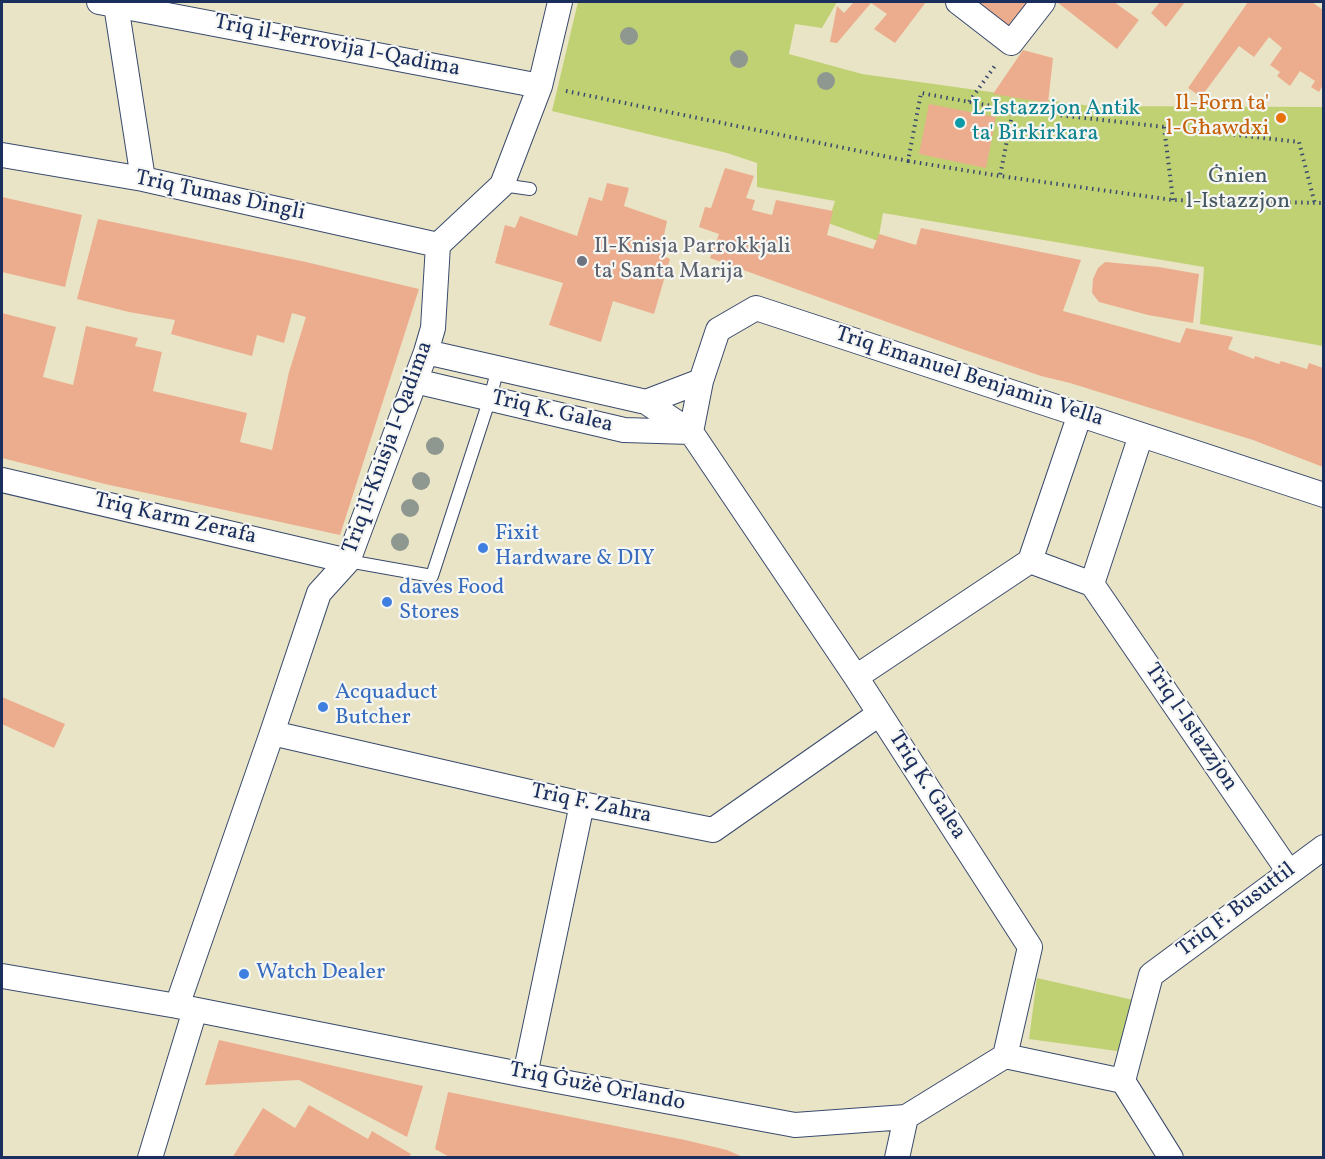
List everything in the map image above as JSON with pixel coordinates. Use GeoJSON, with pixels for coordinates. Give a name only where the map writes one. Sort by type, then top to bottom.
{"type":"FeatureCollection","features":[{"type":"Feature","properties":{"kind":"street"},"geometry":{"type":"LineString","coordinates":[[105,2],[143,179]]}},
{"type":"Feature","properties":{"kind":"street","name":"Triq il-Ferrovija l-Qadima"},"geometry":{"type":"LineString","coordinates":[[105,2],[540,86]]}},
{"type":"Feature","properties":{"kind":"street"},"geometry":{"type":"LineString","coordinates":[[438,245],[502,185],[540,86],[560,2]]}},
{"type":"Feature","properties":{"kind":"street"},"geometry":{"type":"LineString","coordinates":[[958,2],[1011,43],[1043,2]]}},
{"type":"Feature","properties":{"kind":"street","name":"Triq Tumas Dingli"},"geometry":{"type":"LineString","coordinates":[[2,155],[143,179],[438,245]]}},
{"type":"Feature","properties":{"kind":"street","name":"Triq il-Knisja l-Qadima"},"geometry":{"type":"LineString","coordinates":[[150,1158],[186,1008],[272,733],[319,593],[348,561],[426,352],[433,328],[438,245]]}},
{"type":"Feature","properties":{"kind":"street","name":"Triq Emanuel Benjamin Vella"},"geometry":{"type":"LineString","coordinates":[[691,432],[701,381],[718,330],[756,308],[1323,495]]}},
{"type":"Feature","properties":{"kind":"street","name":"Triq K. Galea"},"geometry":{"type":"LineString","coordinates":[[426,352],[645,402],[691,432],[856,677],[1030,948],[1005,1056]]}},
{"type":"Feature","properties":{"kind":"street","name":"Triq K. Galea"},"geometry":{"type":"LineString","coordinates":[[415,381],[624,430],[691,432]]}},
{"type":"Feature","properties":{"kind":"street","name":"Triq K. Galea"},"geometry":{"type":"LineString","coordinates":[[645,402],[701,381]]}},
{"type":"Feature","properties":{"kind":"street"},"geometry":{"type":"LineString","coordinates":[[856,677],[1030,561],[1080,414]]}},
{"type":"Feature","properties":{"kind":"street"},"geometry":{"type":"LineString","coordinates":[[1030,561],[1092,584],[1141,435]]}},
{"type":"Feature","properties":{"kind":"street","name":"Triq Karm Zerafa"},"geometry":{"type":"LineString","coordinates":[[2,480],[348,561]]}},
{"type":"Feature","properties":{"kind":"street","name":"Triq l-Istazzjon"},"geometry":{"type":"LineString","coordinates":[[1092,584],[1288,872]]}},
{"type":"Feature","properties":{"kind":"street","name":"Triq F. Zahra"},"geometry":{"type":"LineString","coordinates":[[272,733],[582,804],[712,830],[879,714]]}},
{"type":"Feature","properties":{"kind":"street"},"geometry":{"type":"LineString","coordinates":[[525,1075],[582,804]]}},
{"type":"Feature","properties":{"kind":"street","name":"Triq F. Busuttil"},"geometry":{"type":"LineString","coordinates":[[1123,1082],[1151,975],[1288,872],[1322,851]]}},
{"type":"Feature","properties":{"kind":"street","name":"Triq Ġużè Orlando"},"geometry":{"type":"LineString","coordinates":[[2,976],[186,1008],[525,1075],[795,1125],[906,1117],[1005,1056]]}},
{"type":"Feature","properties":{"kind":"street"},"geometry":{"type":"LineString","coordinates":[[1005,1056],[1123,1082],[1171,1158]]}},
{"type":"Feature","properties":{"kind":"street"},"geometry":{"type":"LineString","coordinates":[[897,1158],[906,1117]]}},
{"type":"Feature","properties":{"kind":"lane"},"geometry":{"type":"LineString","coordinates":[[502,185],[530,189]]}},
{"type":"Feature","properties":{"kind":"lane"},"geometry":{"type":"LineString","coordinates":[[348,561],[432,576],[498,368]]}},
{"type":"Feature","properties":{"kind":"path"},"geometry":{"type":"LineString","coordinates":[[969,102],[1011,43]]}},
{"type":"Feature","properties":{"kind":"path"},"geometry":{"type":"LineString","coordinates":[[540,86],[908,161],[1000,176],[1173,200],[1323,203]]}},
{"type":"Feature","properties":{"kind":"path"},"geometry":{"type":"LineString","coordinates":[[908,161],[921,93],[1013,110],[1299,142],[1315,204]]}},
{"type":"Feature","properties":{"kind":"path"},"geometry":{"type":"LineString","coordinates":[[1000,176],[1013,110]]}},
{"type":"Feature","properties":{"kind":"path"},"geometry":{"type":"LineString","coordinates":[[1164,127],[1173,200]]}},
{"type":"Feature","properties":{"kind":"green space","name":"Ġnien l-Istazzjon"},"geometry":{"type":"Polygon","coordinates":[[[578,2],[837,2],[822,28],[795,24],[789,54],[862,74],[1091,106],[1323,107],[1323,346],[1200,324],[1204,267],[883,213],[878,241],[828,223],[835,201],[757,187],[757,163],[727,153],[552,111],[578,2]]]}},
{"type":"Feature","properties":{"kind":"green space"},"geometry":{"type":"Polygon","coordinates":[[[1037,978],[1142,1002],[1124,1052],[1029,1039],[1037,978]]]}},
{"type":"Feature","properties":{"kind":"building"},"geometry":{"type":"Polygon","coordinates":[[[851,2],[926,2],[895,43],[874,29],[887,14],[871,3],[837,43],[830,42],[837,6],[844,13],[853,3],[851,2]]]}},
{"type":"Feature","properties":{"kind":"building"},"geometry":{"type":"Polygon","coordinates":[[[973,2],[1031,2],[1010,30],[973,2]]]}},
{"type":"Feature","properties":{"kind":"building"},"geometry":{"type":"Polygon","coordinates":[[[1057,2],[1114,2],[1139,20],[1117,49],[1057,2]]]}},
{"type":"Feature","properties":{"kind":"building"},"geometry":{"type":"Polygon","coordinates":[[[1160,2],[1185,2],[1166,27],[1151,13],[1160,2]]]}},
{"type":"Feature","properties":{"kind":"building"},"geometry":{"type":"Polygon","coordinates":[[[1248,2],[1312,2],[1323,10],[1323,85],[1319,92],[1311,87],[1315,81],[1300,71],[1290,86],[1277,76],[1280,72],[1270,65],[1282,48],[1269,37],[1254,57],[1239,46],[1201,97],[1188,88],[1248,2]]]}},
{"type":"Feature","properties":{"kind":"building"},"geometry":{"type":"Polygon","coordinates":[[[1023,50],[1053,58],[1048,103],[993,94],[1023,50]]]}},
{"type":"Feature","properties":{"kind":"building"},"geometry":{"type":"Polygon","coordinates":[[[929,104],[996,117],[986,168],[919,154],[929,104]]]}},
{"type":"Feature","properties":{"kind":"building"},"geometry":{"type":"Polygon","coordinates":[[[725,168],[754,176],[746,198],[755,200],[752,210],[772,215],[776,200],[833,211],[827,235],[873,249],[879,234],[916,245],[921,228],[1081,260],[1063,311],[1180,343],[1186,328],[1233,337],[1228,349],[1254,359],[1255,356],[1279,364],[1281,361],[1307,369],[1309,363],[1323,368],[1323,467],[1253,440],[1041,376],[710,258],[719,234],[699,227],[705,207],[711,208],[725,168]]]}},
{"type":"Feature","properties":{"kind":"building","name":"Il-Knisja Parrokkjali ta' Santa Marija"},"geometry":{"type":"Polygon","coordinates":[[[607,183],[629,188],[624,206],[667,221],[660,254],[670,259],[654,314],[613,301],[601,342],[549,325],[563,283],[495,263],[505,225],[515,228],[520,216],[577,236],[589,197],[602,201],[607,183]]]}},
{"type":"Feature","properties":{"kind":"building"},"geometry":{"type":"Polygon","coordinates":[[[2,197],[82,215],[65,287],[2,272],[2,197]]]}},
{"type":"Feature","properties":{"kind":"building"},"geometry":{"type":"Polygon","coordinates":[[[98,219],[306,262],[419,289],[340,535],[105,484],[2,458],[2,313],[56,327],[43,377],[73,385],[86,326],[138,338],[135,346],[162,352],[153,391],[247,413],[240,442],[272,450],[289,372],[306,317],[292,313],[284,343],[257,335],[252,356],[171,334],[175,320],[129,312],[77,299],[98,219]]]}},
{"type":"Feature","properties":{"kind":"building"},"geometry":{"type":"Polygon","coordinates":[[[1105,262],[1159,267],[1199,274],[1193,323],[1148,315],[1099,302],[1092,293],[1093,279],[1098,268],[1105,262]]]}},
{"type":"Feature","properties":{"kind":"building"},"geometry":{"type":"Polygon","coordinates":[[[2,697],[65,724],[54,748],[2,724],[2,697]]]}},
{"type":"Feature","properties":{"kind":"building"},"geometry":{"type":"Polygon","coordinates":[[[219,1040],[423,1086],[407,1137],[299,1080],[205,1085],[219,1040]]]}},
{"type":"Feature","properties":{"kind":"building"},"geometry":{"type":"Polygon","coordinates":[[[448,1092],[685,1140],[727,1150],[745,1158],[451,1158],[435,1149],[448,1092]]]}},
{"type":"Feature","properties":{"kind":"building"},"geometry":{"type":"Polygon","coordinates":[[[309,1105],[368,1139],[372,1131],[411,1154],[408,1158],[232,1158],[263,1108],[295,1128],[309,1105]]]}},
{"type":"Feature","properties":{"kind":"place","name":"Il-Forn ta' l-Għawdxi"},"geometry":{"type":"Point","coordinates":[1281,118]}},
{"type":"Feature","properties":{"kind":"place","name":"L-Istazzjon Antik ta' Birkirkara"},"geometry":{"type":"Point","coordinates":[960,123]}},
{"type":"Feature","properties":{"kind":"place","name":"Il-Knisja Parrokkjali ta' Santa Marija"},"geometry":{"type":"Point","coordinates":[582,261]}},
{"type":"Feature","properties":{"kind":"place","name":"Fixit Hardware & DIY"},"geometry":{"type":"Point","coordinates":[483,548]}},
{"type":"Feature","properties":{"kind":"place","name":"daves Food Stores"},"geometry":{"type":"Point","coordinates":[387,602]}},
{"type":"Feature","properties":{"kind":"place","name":"Acquaduct Butcher"},"geometry":{"type":"Point","coordinates":[323,707]}},
{"type":"Feature","properties":{"kind":"place","name":"Watch Dealer"},"geometry":{"type":"Point","coordinates":[244,974]}}]}
